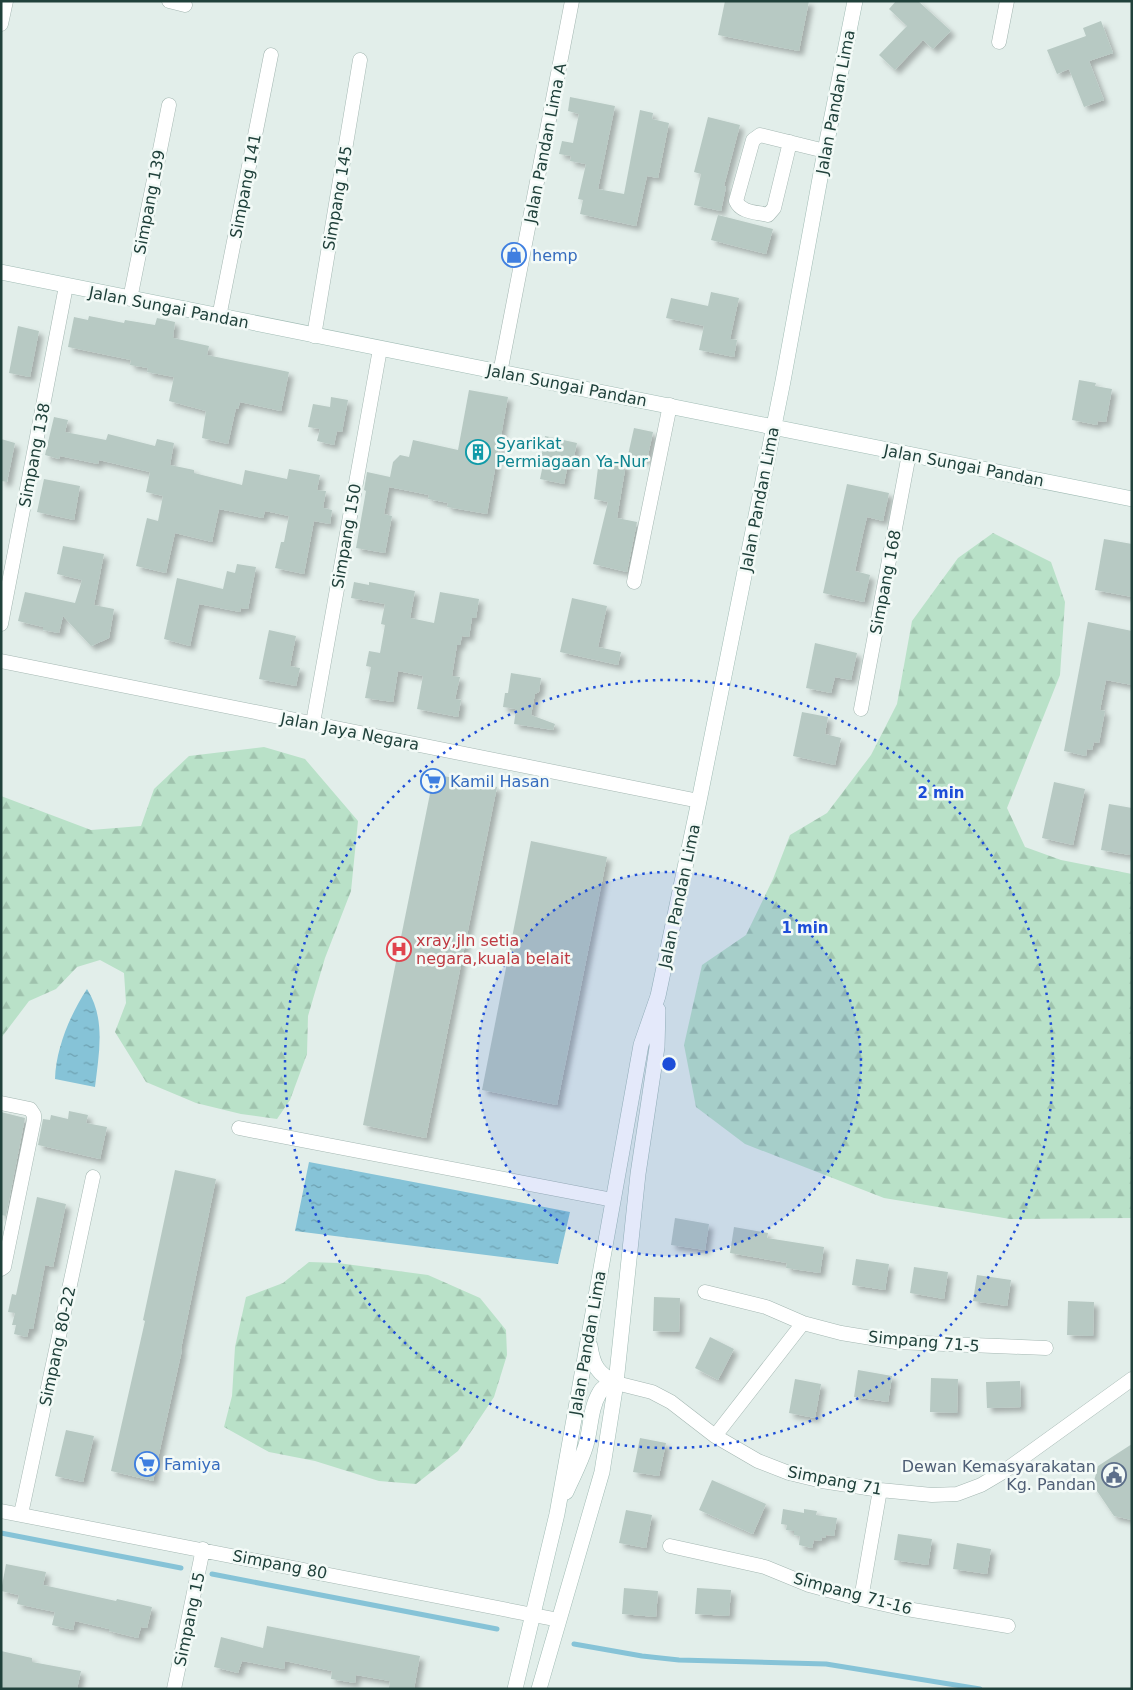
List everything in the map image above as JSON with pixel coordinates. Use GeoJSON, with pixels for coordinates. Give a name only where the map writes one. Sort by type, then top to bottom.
{"type":"FeatureCollection","features":[{"type":"Feature","properties":{"kind":"main road","name":"Jalan Pandan Lima"},"geometry":{"type":"LineString","coordinates":[[515,1689],[557,1514],[641,1044],[658,996],[699,801],[783,381],[825,151],[855,1]]}},
{"type":"Feature","properties":{"kind":"main road","name":"Jalan Sungai Pandan"},"geometry":{"type":"LineString","coordinates":[[1,272],[1132,498]]}},
{"type":"Feature","properties":{"kind":"main road"},"geometry":{"type":"LineString","coordinates":[[783,381],[783,407],[786,418],[805,433]]}},
{"type":"Feature","properties":{"kind":"main road"},"geometry":{"type":"LineString","coordinates":[[740,419],[757,428],[763,437],[764,447],[758,482],[760,497]]}},
{"type":"Feature","properties":{"kind":"main road","name":"Jalan Pandan Lima"},"geometry":{"type":"LineString","coordinates":[[539,1689],[602,1472],[616,1383],[638,1174],[657,1047],[658,996]]}},
{"type":"Feature","properties":{"kind":"main road"},"geometry":{"type":"LineString","coordinates":[[588,1339],[596,1367],[605,1377],[616,1383]]}},
{"type":"Feature","properties":{"kind":"main road"},"geometry":{"type":"LineString","coordinates":[[557,1514],[587,1443],[594,1406],[600,1391],[605,1386],[616,1383]]}},
{"type":"Feature","properties":{"kind":"street"},"geometry":{"type":"LineString","coordinates":[[1,24],[6,1]]}},
{"type":"Feature","properties":{"kind":"street"},"geometry":{"type":"LineString","coordinates":[[169,1],[185,5]]}},
{"type":"Feature","properties":{"kind":"street","name":"Jalan Pandan Lima A"},"geometry":{"type":"LineString","coordinates":[[500,373],[572,1]]}},
{"type":"Feature","properties":{"kind":"street"},"geometry":{"type":"LineString","coordinates":[[999,42],[1007,1]]}},
{"type":"Feature","properties":{"kind":"street","name":"Simpang 141"},"geometry":{"type":"LineString","coordinates":[[219,317],[270,56]]}},
{"type":"Feature","properties":{"kind":"street","name":"Simpang 145"},"geometry":{"type":"LineString","coordinates":[[314,336],[360,60]]}},
{"type":"Feature","properties":{"kind":"street","name":"Simpang 139"},"geometry":{"type":"LineString","coordinates":[[130,299],[169,105]]}},
{"type":"Feature","properties":{"kind":"street"},"geometry":{"type":"LineString","coordinates":[[790,142],[774,208],[771,213],[768,215],[743,210],[736,201],[753,140],[760,136],[790,142],[825,151]]}},
{"type":"Feature","properties":{"kind":"street","name":"Simpang 138"},"geometry":{"type":"LineString","coordinates":[[1,624],[66,286]]}},
{"type":"Feature","properties":{"kind":"street","name":"Simpang 150"},"geometry":{"type":"LineString","coordinates":[[312,724],[380,349]]}},
{"type":"Feature","properties":{"kind":"street"},"geometry":{"type":"LineString","coordinates":[[634,582],[670,405]]}},
{"type":"Feature","properties":{"kind":"street","name":"Simpang 168"},"geometry":{"type":"LineString","coordinates":[[861,709],[910,454]]}},
{"type":"Feature","properties":{"kind":"street","name":"Jalan Jaya Negara"},"geometry":{"type":"LineString","coordinates":[[1,661],[699,801]]}},
{"type":"Feature","properties":{"kind":"street"},"geometry":{"type":"LineString","coordinates":[[1,1103],[30,1109],[34,1115],[4,1267],[1,1269]]}},
{"type":"Feature","properties":{"kind":"street"},"geometry":{"type":"LineString","coordinates":[[239,1128],[613,1200]]}},
{"type":"Feature","properties":{"kind":"street","name":"Simpang 80-22"},"geometry":{"type":"LineString","coordinates":[[21,1514],[93,1177]]}},
{"type":"Feature","properties":{"kind":"street","name":"Simpang 71-5"},"geometry":{"type":"LineString","coordinates":[[705,1292],[766,1307],[803,1323],[896,1342],[1046,1348]]}},
{"type":"Feature","properties":{"kind":"street"},"geometry":{"type":"LineString","coordinates":[[715,1436],[803,1323]]}},
{"type":"Feature","properties":{"kind":"street","name":"Simpang 71"},"geometry":{"type":"LineString","coordinates":[[616,1383],[652,1392],[665,1398],[715,1436],[758,1461],[789,1473],[822,1481],[880,1490],[932,1495],[957,1494],[981,1485],[1003,1472],[1132,1379]]}},
{"type":"Feature","properties":{"kind":"street"},"geometry":{"type":"LineString","coordinates":[[861,1599],[880,1490]]}},
{"type":"Feature","properties":{"kind":"street","name":"Simpang 80"},"geometry":{"type":"LineString","coordinates":[[1,1510],[559,1620]]}},
{"type":"Feature","properties":{"kind":"street","name":"Simpang 71-16"},"geometry":{"type":"LineString","coordinates":[[670,1546],[765,1567],[809,1585],[861,1599],[901,1608],[1008,1626]]}},
{"type":"Feature","properties":{"kind":"street","name":"Simpang 15"},"geometry":{"type":"LineString","coordinates":[[174,1689],[203,1549]]}},
{"type":"Feature","properties":{"kind":"green space"},"geometry":{"type":"Polygon","coordinates":[[[993,533],[1051,562],[1065,602],[1060,675],[1007,808],[1025,847],[1061,860],[1132,874],[1132,1218],[1010,1219],[884,1198],[745,1144],[696,1107],[684,1045],[702,965],[746,935],[773,879],[790,835],[827,813],[871,755],[897,704],[912,621],[958,558],[993,533]]]}},
{"type":"Feature","properties":{"kind":"green space"},"geometry":{"type":"Polygon","coordinates":[[[264,747],[305,759],[358,821],[351,891],[325,958],[308,1016],[307,1054],[290,1100],[277,1119],[241,1114],[196,1103],[146,1082],[115,1032],[126,1003],[124,973],[100,960],[77,967],[56,989],[29,1001],[1,1038],[1,796],[91,830],[141,826],[154,789],[189,756],[264,747]]]}},
{"type":"Feature","properties":{"kind":"green space"},"geometry":{"type":"Polygon","coordinates":[[[309,1262],[338,1263],[428,1275],[480,1298],[506,1330],[507,1355],[494,1397],[458,1451],[416,1484],[379,1481],[315,1461],[269,1452],[224,1427],[232,1396],[235,1347],[246,1297],[283,1283],[309,1262]]]}},
{"type":"Feature","properties":{"kind":"water"},"geometry":{"type":"Polygon","coordinates":[[[87,989],[97,1012],[100,1036],[95,1087],[55,1079],[58,1056],[65,1032],[87,989]]]}},
{"type":"Feature","properties":{"kind":"water"},"geometry":{"type":"Polygon","coordinates":[[[309,1162],[570,1212],[558,1264],[295,1231],[309,1162]]]}},
{"type":"Feature","properties":{"kind":"building"},"geometry":{"type":"Polygon","coordinates":[[[725,1],[809,1],[799,51],[718,35],[725,1]]]}},
{"type":"Feature","properties":{"kind":"building"},"geometry":{"type":"Polygon","coordinates":[[[896,1],[918,1],[951,31],[933,49],[923,40],[895,70],[879,55],[907,26],[889,9],[896,1]]]}},
{"type":"Feature","properties":{"kind":"building"},"geometry":{"type":"Polygon","coordinates":[[[1101,21],[1113,53],[1089,61],[1104,100],[1084,107],[1069,69],[1057,74],[1047,50],[1086,36],[1083,28],[1101,21]]]}},
{"type":"Feature","properties":{"kind":"building"},"geometry":{"type":"Polygon","coordinates":[[[570,97],[615,106],[598,189],[624,194],[640,110],[653,113],[652,119],[669,123],[658,178],[647,176],[636,226],[580,214],[583,200],[578,199],[586,164],[570,161],[571,156],[559,154],[562,141],[573,143],[579,114],[568,111],[570,97]]]}},
{"type":"Feature","properties":{"kind":"building"},"geometry":{"type":"Polygon","coordinates":[[[708,117],[740,125],[724,186],[726,187],[721,211],[694,205],[701,174],[694,172],[708,117]]]}},
{"type":"Feature","properties":{"kind":"building"},"geometry":{"type":"Polygon","coordinates":[[[718,215],[773,229],[766,254],[711,240],[718,215]]]}},
{"type":"Feature","properties":{"kind":"building"},"geometry":{"type":"Polygon","coordinates":[[[711,292],[739,298],[730,339],[737,340],[734,357],[699,350],[704,326],[666,318],[671,298],[708,306],[711,292]]]}},
{"type":"Feature","properties":{"kind":"building"},"geometry":{"type":"Polygon","coordinates":[[[89,316],[124,323],[125,320],[155,325],[157,318],[175,322],[173,338],[209,346],[207,355],[289,372],[281,411],[240,402],[238,409],[236,408],[228,444],[202,438],[206,411],[169,401],[174,377],[147,372],[148,368],[130,365],[131,360],[68,347],[74,317],[88,320],[89,316]]]}},
{"type":"Feature","properties":{"kind":"building"},"geometry":{"type":"Polygon","coordinates":[[[18,326],[39,331],[30,377],[9,373],[18,326]]]}},
{"type":"Feature","properties":{"kind":"building"},"geometry":{"type":"Polygon","coordinates":[[[1079,380],[1096,383],[1095,386],[1112,389],[1106,422],[1098,421],[1097,425],[1072,420],[1079,380]]]}},
{"type":"Feature","properties":{"kind":"building"},"geometry":{"type":"Polygon","coordinates":[[[469,390],[508,397],[487,514],[447,507],[448,503],[428,499],[429,495],[389,487],[384,514],[392,516],[385,553],[356,548],[366,491],[364,490],[367,472],[390,477],[393,462],[400,455],[409,457],[413,440],[458,450],[469,390]]]}},
{"type":"Feature","properties":{"kind":"building"},"geometry":{"type":"Polygon","coordinates":[[[331,397],[348,400],[342,432],[337,431],[334,445],[317,441],[320,429],[308,427],[313,404],[330,407],[331,397]]]}},
{"type":"Feature","properties":{"kind":"building"},"geometry":{"type":"Polygon","coordinates":[[[54,417],[68,420],[65,432],[106,440],[108,434],[155,446],[157,439],[174,443],[170,465],[194,470],[194,473],[242,485],[245,470],[287,479],[289,469],[320,475],[317,490],[326,491],[323,508],[332,510],[330,524],[314,521],[304,574],[275,568],[281,542],[284,542],[289,516],[265,511],[263,518],[219,509],[212,542],[175,533],[166,573],[136,566],[147,518],[158,521],[163,496],[146,492],[150,472],[99,460],[98,464],[60,456],[59,459],[45,455],[54,417]]]}},
{"type":"Feature","properties":{"kind":"building"},"geometry":{"type":"Polygon","coordinates":[[[634,428],[653,432],[647,460],[628,455],[634,428]]]}},
{"type":"Feature","properties":{"kind":"building"},"geometry":{"type":"Polygon","coordinates":[[[545,436],[577,443],[572,465],[568,464],[564,484],[540,479],[544,460],[541,459],[545,436]]]}},
{"type":"Feature","properties":{"kind":"building"},"geometry":{"type":"Polygon","coordinates":[[[1,439],[15,443],[7,482],[1,481],[1,439]]]}},
{"type":"Feature","properties":{"kind":"building"},"geometry":{"type":"Polygon","coordinates":[[[599,460],[626,464],[617,518],[637,522],[627,572],[593,564],[608,502],[594,499],[599,460]]]}},
{"type":"Feature","properties":{"kind":"building"},"geometry":{"type":"Polygon","coordinates":[[[44,479],[80,486],[74,520],[37,512],[44,479]]]}},
{"type":"Feature","properties":{"kind":"building"},"geometry":{"type":"Polygon","coordinates":[[[847,484],[889,493],[883,521],[867,517],[863,534],[855,571],[870,575],[864,602],[823,593],[847,484]]]}},
{"type":"Feature","properties":{"kind":"building"},"geometry":{"type":"Polygon","coordinates":[[[1104,539],[1132,544],[1132,597],[1095,590],[1104,539]]]}},
{"type":"Feature","properties":{"kind":"building"},"geometry":{"type":"Polygon","coordinates":[[[63,546],[104,554],[94,605],[114,609],[109,638],[91,646],[63,616],[59,633],[43,630],[43,627],[18,621],[25,592],[75,603],[82,580],[57,574],[63,546]]]}},
{"type":"Feature","properties":{"kind":"building"},"geometry":{"type":"Polygon","coordinates":[[[237,564],[256,567],[248,609],[241,608],[240,612],[199,604],[190,646],[164,639],[177,578],[223,589],[227,571],[235,573],[237,564]]]}},
{"type":"Feature","properties":{"kind":"building"},"geometry":{"type":"Polygon","coordinates":[[[354,582],[369,585],[369,582],[415,591],[410,618],[434,623],[440,592],[479,599],[476,618],[472,618],[469,637],[462,636],[460,645],[457,645],[452,676],[460,677],[455,699],[461,700],[458,717],[417,709],[423,676],[398,671],[393,702],[365,698],[371,667],[366,666],[369,651],[380,653],[385,625],[381,624],[385,604],[351,598],[354,582]]]}},
{"type":"Feature","properties":{"kind":"building"},"geometry":{"type":"Polygon","coordinates":[[[572,598],[607,606],[598,647],[621,652],[618,665],[560,652],[572,598]]]}},
{"type":"Feature","properties":{"kind":"building"},"geometry":{"type":"Polygon","coordinates":[[[1088,622],[1132,631],[1132,685],[1106,680],[1100,710],[1105,711],[1099,743],[1094,742],[1092,750],[1087,749],[1086,756],[1064,751],[1088,622]]]}},
{"type":"Feature","properties":{"kind":"building"},"geometry":{"type":"Polygon","coordinates":[[[269,630],[296,636],[290,666],[300,668],[296,686],[259,679],[269,630]]]}},
{"type":"Feature","properties":{"kind":"building"},"geometry":{"type":"Polygon","coordinates":[[[815,643],[857,653],[851,680],[835,677],[831,693],[806,688],[815,643]]]}},
{"type":"Feature","properties":{"kind":"building"},"geometry":{"type":"Polygon","coordinates":[[[511,673],[541,678],[539,692],[535,694],[531,715],[555,724],[553,730],[514,724],[516,709],[503,707],[505,693],[508,693],[511,673]]]}},
{"type":"Feature","properties":{"kind":"building"},"geometry":{"type":"Polygon","coordinates":[[[802,712],[828,717],[825,734],[841,738],[835,765],[793,756],[802,712]]]}},
{"type":"Feature","properties":{"kind":"building"},"geometry":{"type":"Polygon","coordinates":[[[434,774],[497,787],[426,1138],[363,1125],[434,774]]]}},
{"type":"Feature","properties":{"kind":"building"},"geometry":{"type":"Polygon","coordinates":[[[1054,782],[1085,789],[1073,845],[1042,838],[1054,782]]]}},
{"type":"Feature","properties":{"kind":"building"},"geometry":{"type":"Polygon","coordinates":[[[1109,804],[1132,808],[1130,855],[1101,850],[1109,804]]]}},
{"type":"Feature","properties":{"kind":"building"},"geometry":{"type":"Polygon","coordinates":[[[531,841],[607,857],[557,1105],[482,1090],[531,841]]]}},
{"type":"Feature","properties":{"kind":"building"},"geometry":{"type":"Polygon","coordinates":[[[69,1111],[88,1115],[86,1123],[107,1127],[100,1159],[38,1145],[43,1119],[50,1120],[51,1115],[68,1119],[69,1111]]]}},
{"type":"Feature","properties":{"kind":"building"},"geometry":{"type":"Polygon","coordinates":[[[1,1112],[25,1118],[6,1216],[1,1215],[1,1112]]]}},
{"type":"Feature","properties":{"kind":"building"},"geometry":{"type":"Polygon","coordinates":[[[175,1170],[216,1179],[182,1350],[153,1481],[111,1471],[145,1321],[143,1320],[175,1170]]]}},
{"type":"Feature","properties":{"kind":"building"},"geometry":{"type":"Polygon","coordinates":[[[37,1197],[66,1204],[53,1267],[45,1265],[33,1329],[29,1329],[27,1337],[14,1334],[16,1325],[12,1325],[15,1313],[8,1312],[12,1294],[16,1295],[37,1197]]]}},
{"type":"Feature","properties":{"kind":"building"},"geometry":{"type":"Polygon","coordinates":[[[675,1218],[709,1224],[705,1250],[671,1245],[675,1218]]]}},
{"type":"Feature","properties":{"kind":"building"},"geometry":{"type":"Polygon","coordinates":[[[734,1227],[768,1233],[767,1238],[824,1247],[820,1273],[786,1268],[787,1263],[730,1253],[734,1227]]]}},
{"type":"Feature","properties":{"kind":"building"},"geometry":{"type":"Polygon","coordinates":[[[856,1259],[889,1264],[885,1290],[852,1285],[856,1259]]]}},
{"type":"Feature","properties":{"kind":"building"},"geometry":{"type":"Polygon","coordinates":[[[914,1267],[948,1272],[944,1299],[910,1293],[914,1267]]]}},
{"type":"Feature","properties":{"kind":"building"},"geometry":{"type":"Polygon","coordinates":[[[977,1275],[1011,1280],[1007,1306],[973,1301],[977,1275]]]}},
{"type":"Feature","properties":{"kind":"building"},"geometry":{"type":"Polygon","coordinates":[[[654,1297],[680,1298],[679,1332],[653,1331],[654,1297]]]}},
{"type":"Feature","properties":{"kind":"building"},"geometry":{"type":"Polygon","coordinates":[[[1068,1301],[1094,1302],[1093,1336],[1067,1335],[1068,1301]]]}},
{"type":"Feature","properties":{"kind":"building"},"geometry":{"type":"Polygon","coordinates":[[[710,1337],[734,1349],[718,1380],[695,1368],[710,1337]]]}},
{"type":"Feature","properties":{"kind":"building"},"geometry":{"type":"Polygon","coordinates":[[[858,1370],[892,1376],[888,1402],[854,1397],[858,1370]]]}},
{"type":"Feature","properties":{"kind":"building"},"geometry":{"type":"Polygon","coordinates":[[[931,1378],[958,1379],[957,1413],[930,1412],[931,1378]]]}},
{"type":"Feature","properties":{"kind":"building"},"geometry":{"type":"Polygon","coordinates":[[[795,1379],[821,1384],[815,1418],[789,1413],[795,1379]]]}},
{"type":"Feature","properties":{"kind":"building"},"geometry":{"type":"Polygon","coordinates":[[[1020,1381],[1021,1407],[987,1408],[986,1382],[1020,1381]]]}},
{"type":"Feature","properties":{"kind":"building"},"geometry":{"type":"Polygon","coordinates":[[[66,1430],[94,1436],[83,1482],[55,1476],[66,1430]]]}},
{"type":"Feature","properties":{"kind":"building"},"geometry":{"type":"Polygon","coordinates":[[[640,1438],[666,1443],[659,1476],[633,1472],[640,1438]]]}},
{"type":"Feature","properties":{"kind":"building","name":"Dewan Kemasyarakatan Kg. Pandan"},"geometry":{"type":"Polygon","coordinates":[[[1132,1444],[1132,1520],[1114,1516],[1093,1485],[1098,1466],[1132,1444]]]}},
{"type":"Feature","properties":{"kind":"building"},"geometry":{"type":"Polygon","coordinates":[[[712,1480],[766,1504],[753,1534],[699,1510],[712,1480]]]}},
{"type":"Feature","properties":{"kind":"building"},"geometry":{"type":"Polygon","coordinates":[[[783,1509],[804,1513],[804,1509],[817,1511],[816,1515],[837,1518],[834,1536],[826,1535],[826,1538],[822,1537],[821,1541],[814,1540],[812,1548],[799,1545],[800,1536],[794,1535],[794,1531],[786,1530],[787,1525],[781,1524],[783,1509]]]}},
{"type":"Feature","properties":{"kind":"building"},"geometry":{"type":"Polygon","coordinates":[[[626,1510],[652,1515],[646,1548],[619,1543],[626,1510]]]}},
{"type":"Feature","properties":{"kind":"building"},"geometry":{"type":"Polygon","coordinates":[[[898,1534],[932,1539],[928,1565],[894,1560],[898,1534]]]}},
{"type":"Feature","properties":{"kind":"building"},"geometry":{"type":"Polygon","coordinates":[[[957,1543],[991,1549],[987,1574],[953,1569],[957,1543]]]}},
{"type":"Feature","properties":{"kind":"building"},"geometry":{"type":"Polygon","coordinates":[[[6,1564],[46,1572],[43,1585],[152,1607],[147,1628],[141,1627],[138,1638],[75,1621],[73,1630],[52,1625],[55,1612],[17,1604],[19,1595],[1,1591],[6,1564]]]}},
{"type":"Feature","properties":{"kind":"building"},"geometry":{"type":"Polygon","coordinates":[[[624,1588],[658,1591],[656,1617],[622,1614],[624,1588]]]}},
{"type":"Feature","properties":{"kind":"building"},"geometry":{"type":"Polygon","coordinates":[[[697,1588],[731,1590],[729,1616],[695,1614],[697,1588]]]}},
{"type":"Feature","properties":{"kind":"building"},"geometry":{"type":"Polygon","coordinates":[[[267,1626],[420,1656],[414,1689],[389,1689],[390,1681],[356,1675],[355,1683],[331,1679],[332,1671],[285,1661],[284,1669],[242,1661],[238,1673],[214,1667],[221,1637],[263,1648],[267,1626]]]}},
{"type":"Feature","properties":{"kind":"building"},"geometry":{"type":"Polygon","coordinates":[[[1,1651],[32,1658],[32,1662],[81,1671],[77,1689],[1,1689],[1,1651]]]}},
{"type":"Feature","properties":{"kind":"waterway"},"geometry":{"type":"LineString","coordinates":[[1,1533],[181,1568]]}},
{"type":"Feature","properties":{"kind":"waterway"},"geometry":{"type":"LineString","coordinates":[[212,1574],[497,1629]]}},
{"type":"Feature","properties":{"kind":"waterway"},"geometry":{"type":"LineString","coordinates":[[574,1644],[642,1656],[679,1660],[826,1664],[980,1689]]}},
{"type":"Feature","properties":{"kind":"place","name":"hemp"},"geometry":{"type":"Point","coordinates":[514,255]}},
{"type":"Feature","properties":{"kind":"place","name":"Syarikat Permiagaan Ya-Nur"},"geometry":{"type":"Point","coordinates":[478,452]}},
{"type":"Feature","properties":{"kind":"place","name":"Kamil Hasan"},"geometry":{"type":"Point","coordinates":[433,781]}},
{"type":"Feature","properties":{"kind":"place","name":"xray,jln setia negara,kuala belait"},"geometry":{"type":"Point","coordinates":[399,949]}},
{"type":"Feature","properties":{"kind":"place","name":"Famiya"},"geometry":{"type":"Point","coordinates":[147,1464]}},
{"type":"Feature","properties":{"kind":"place","name":"Dewan Kemasyarakatan Kg. Pandan"},"geometry":{"type":"Point","coordinates":[1114,1475]}}]}
